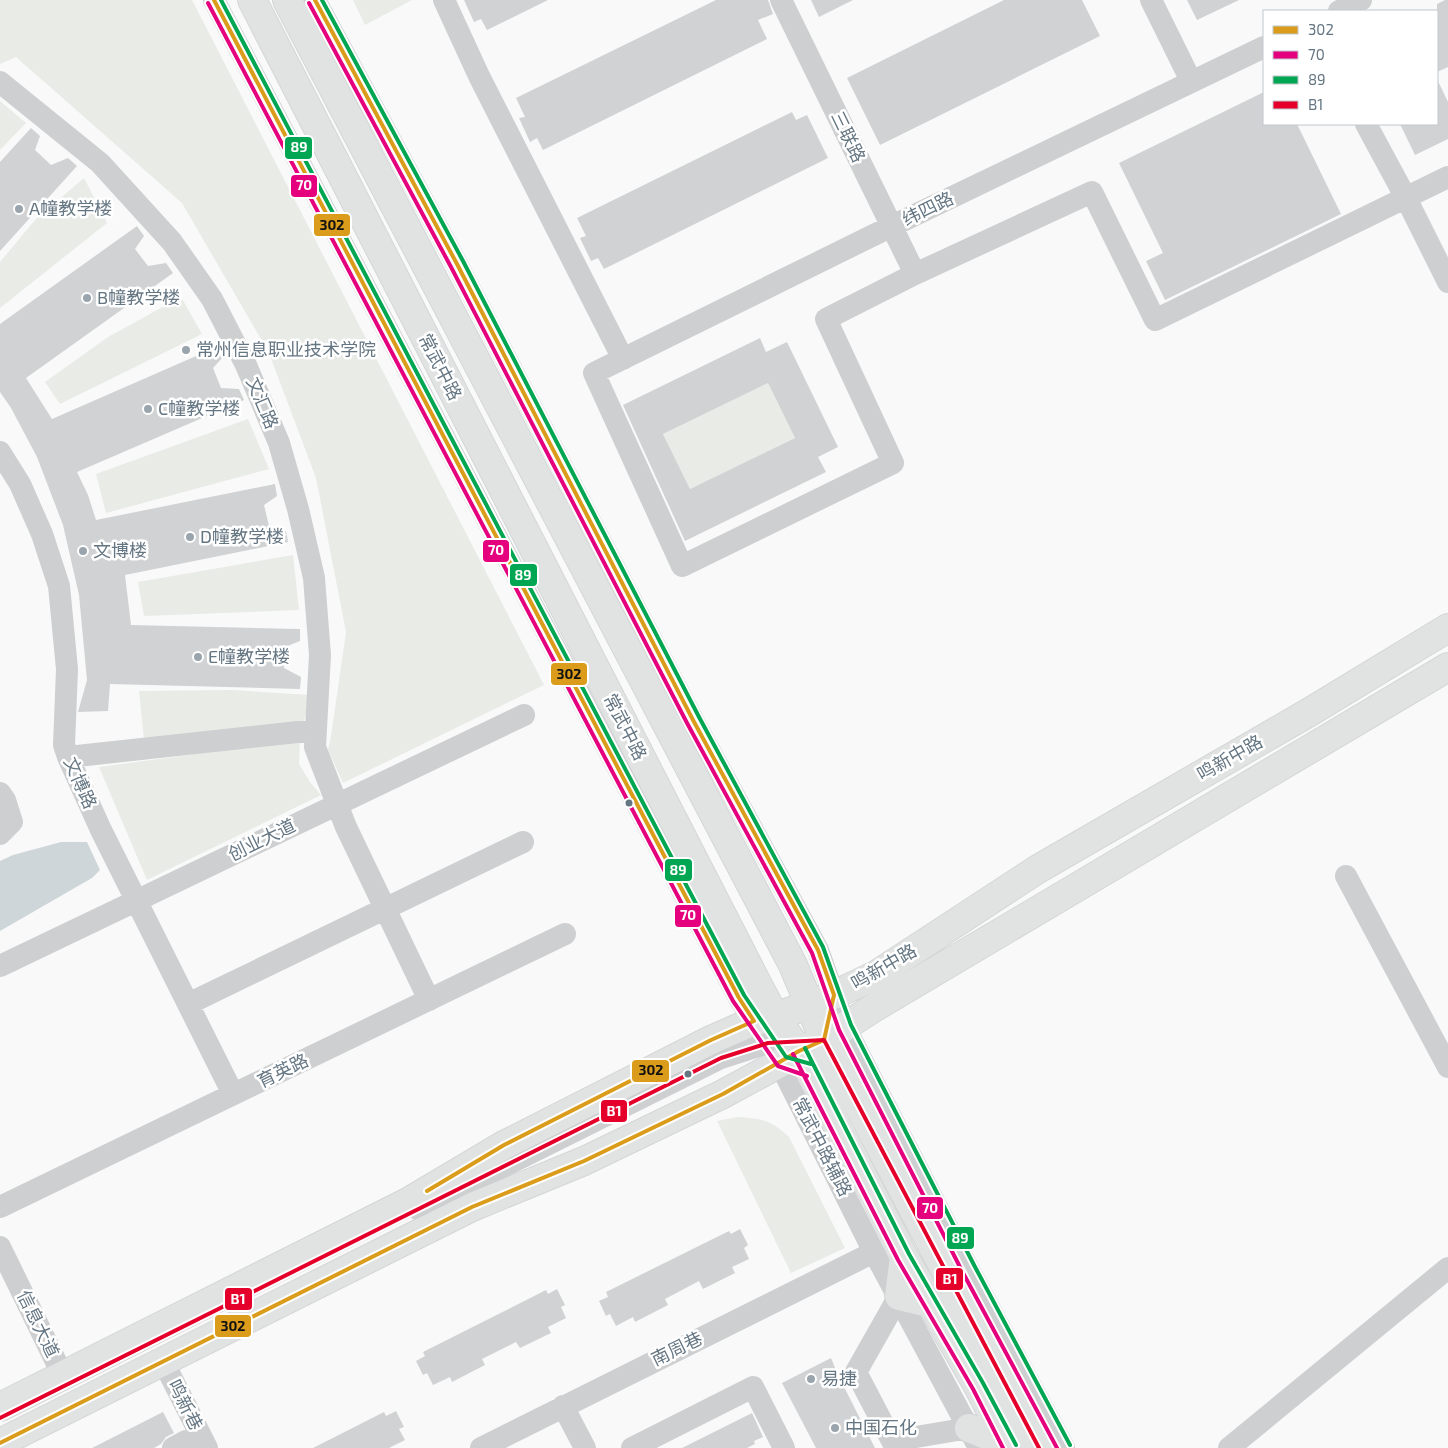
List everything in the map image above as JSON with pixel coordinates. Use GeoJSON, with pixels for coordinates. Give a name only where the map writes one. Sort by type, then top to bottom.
{"type":"FeatureCollection","features":[{"type":"Feature","properties":{"kind":"main road","name":"常武中路"},"geometry":{"type":"LineString","coordinates":[[252,0],[750,972],[782,1045],[932,1304],[1009,1446]]}},
{"type":"Feature","properties":{"kind":"main road","name":"常武中路"},"geometry":{"type":"LineString","coordinates":[[287,0],[793,965],[822,999]]}},
{"type":"Feature","properties":{"kind":"main road","name":"鸣新中路"},"geometry":{"type":"LineString","coordinates":[[0,1443],[472,1208],[584,1161],[723,1094],[782,1045],[822,999],[876,975],[1038,869],[1308,713],[1448,628]]}},
{"type":"Feature","properties":{"kind":"main road","name":"鸣新中路"},"geometry":{"type":"LineString","coordinates":[[0,1407],[62,1374],[408,1202],[504,1145],[711,1040],[782,1045],[835,1034],[875,1007],[1448,668]]}},
{"type":"Feature","properties":{"kind":"main road"},"geometry":{"type":"LineString","coordinates":[[822,999],[835,1034],[1039,1448]]}},
{"type":"Feature","properties":{"kind":"main road"},"geometry":{"type":"LineString","coordinates":[[904,1257],[899,1296],[932,1304]]}},
{"type":"Feature","properties":{"kind":"main road"},"geometry":{"type":"LineString","coordinates":[[974,1438],[1009,1446]]}},
{"type":"Feature","properties":{"kind":"street","name":"常武中路辅路"},"geometry":{"type":"LineString","coordinates":[[214,0],[739,998],[782,1045],[786,1076],[874,1252],[974,1438]]}},
{"type":"Feature","properties":{"kind":"street"},"geometry":{"type":"LineString","coordinates":[[315,0],[458,264],[693,720],[818,950],[822,999]]}},
{"type":"Feature","properties":{"kind":"street"},"geometry":{"type":"LineString","coordinates":[[444,0],[480,76],[623,359]]}},
{"type":"Feature","properties":{"kind":"street","name":"三联路"},"geometry":{"type":"LineString","coordinates":[[781,0],[915,274]]}},
{"type":"Feature","properties":{"kind":"street"},"geometry":{"type":"LineString","coordinates":[[1151,0],[1191,81]]}},
{"type":"Feature","properties":{"kind":"street"},"geometry":{"type":"LineString","coordinates":[[1341,10],[1361,0]]}},
{"type":"Feature","properties":{"kind":"street","name":"纬四路"},"geometry":{"type":"LineString","coordinates":[[915,274],[826,319],[894,463],[682,566],[594,373],[892,226],[1263,47]]}},
{"type":"Feature","properties":{"kind":"street","name":"文汇路"},"geometry":{"type":"LineString","coordinates":[[0,82],[100,163],[172,242],[212,299],[246,365],[279,443],[298,509],[314,578],[320,655],[315,747],[317,756],[336,804],[429,1000]]}},
{"type":"Feature","properties":{"kind":"street"},"geometry":{"type":"LineString","coordinates":[[1367,125],[1448,282]]}},
{"type":"Feature","properties":{"kind":"street"},"geometry":{"type":"LineString","coordinates":[[915,274],[1092,192],[1155,320],[1448,178]]}},
{"type":"Feature","properties":{"kind":"street","name":"文博路"},"geometry":{"type":"LineString","coordinates":[[0,452],[20,484],[42,534],[59,586],[67,669],[64,745],[68,757],[101,830],[233,1094]]}},
{"type":"Feature","properties":{"kind":"street","name":"创业大道"},"geometry":{"type":"LineString","coordinates":[[0,966],[524,714]]}},
{"type":"Feature","properties":{"kind":"street"},"geometry":{"type":"LineString","coordinates":[[68,757],[316,730]]}},
{"type":"Feature","properties":{"kind":"street"},"geometry":{"type":"LineString","coordinates":[[0,793],[5,800],[12,822],[0,834]]}},
{"type":"Feature","properties":{"kind":"street"},"geometry":{"type":"LineString","coordinates":[[188,1004],[523,842]]}},
{"type":"Feature","properties":{"kind":"street"},"geometry":{"type":"LineString","coordinates":[[1346,876],[1448,1067]]}},
{"type":"Feature","properties":{"kind":"street","name":"育英路"},"geometry":{"type":"LineString","coordinates":[[0,1207],[566,934]]}},
{"type":"Feature","properties":{"kind":"street"},"geometry":{"type":"LineString","coordinates":[[835,1034],[968,1268],[1064,1448]]}},
{"type":"Feature","properties":{"kind":"street"},"geometry":{"type":"LineString","coordinates":[[0,1418],[719,1059],[782,1045]]}},
{"type":"Feature","properties":{"kind":"street"},"geometry":{"type":"LineString","coordinates":[[0,1429],[522,1168],[782,1045]]}},
{"type":"Feature","properties":{"kind":"street","name":"信息大道"},"geometry":{"type":"LineString","coordinates":[[0,1247],[62,1374]]}},
{"type":"Feature","properties":{"kind":"street","name":"南周巷"},"geometry":{"type":"LineString","coordinates":[[480,1448],[874,1252]]}},
{"type":"Feature","properties":{"kind":"street"},"geometry":{"type":"LineString","coordinates":[[1229,1448],[1448,1268]]}},
{"type":"Feature","properties":{"kind":"street"},"geometry":{"type":"LineString","coordinates":[[899,1296],[856,1372],[892,1441],[974,1438]]}},
{"type":"Feature","properties":{"kind":"street","name":"鸣新巷"},"geometry":{"type":"LineString","coordinates":[[163,1361],[189,1446]]}},
{"type":"Feature","properties":{"kind":"street"},"geometry":{"type":"LineString","coordinates":[[632,1448],[753,1387],[779,1446]]}},
{"type":"Feature","properties":{"kind":"street"},"geometry":{"type":"LineString","coordinates":[[563,1406],[585,1448]]}},
{"type":"Feature","properties":{"kind":"shaded area"},"geometry":{"type":"Polygon","coordinates":[[[0,0],[192,0],[544,685],[343,783],[328,750],[346,632],[316,478],[269,353],[182,203],[16,57],[0,64],[0,0]]]}},
{"type":"Feature","properties":{"kind":"shaded area"},"geometry":{"type":"Polygon","coordinates":[[[353,0],[412,0],[365,25],[353,0]]]}},
{"type":"Feature","properties":{"kind":"shaded area"},"geometry":{"type":"Polygon","coordinates":[[[0,101],[26,123],[0,150],[0,101]]]}},
{"type":"Feature","properties":{"kind":"shaded area"},"geometry":{"type":"Polygon","coordinates":[[[84,178],[107,223],[0,308],[0,262],[36,219],[84,178]]]}},
{"type":"Feature","properties":{"kind":"shaded area"},"geometry":{"type":"Polygon","coordinates":[[[181,297],[202,334],[60,404],[45,382],[108,337],[181,297]]]}},
{"type":"Feature","properties":{"kind":"shaded area"},"geometry":{"type":"Polygon","coordinates":[[[768,383],[795,438],[690,489],[663,434],[768,383]]]}},
{"type":"Feature","properties":{"kind":"shaded area"},"geometry":{"type":"Polygon","coordinates":[[[248,419],[269,469],[106,513],[96,474],[248,419]]]}},
{"type":"Feature","properties":{"kind":"shaded area"},"geometry":{"type":"Polygon","coordinates":[[[293,555],[299,610],[144,616],[138,582],[293,555]]]}},
{"type":"Feature","properties":{"kind":"shaded area"},"geometry":{"type":"Polygon","coordinates":[[[232,690],[310,695],[304,721],[144,740],[139,691],[232,690]]]}},
{"type":"Feature","properties":{"kind":"shaded area"},"geometry":{"type":"Polygon","coordinates":[[[300,740],[299,764],[321,795],[147,880],[99,767],[300,740]]]}},
{"type":"Feature","properties":{"kind":"shaded area"},"geometry":{"type":"Polygon","coordinates":[[[61,842],[87,842],[100,870],[92,878],[0,931],[0,861],[13,855],[61,842]]]}},
{"type":"Feature","properties":{"kind":"shaded area"},"geometry":{"type":"Polygon","coordinates":[[[738,1117],[766,1121],[789,1137],[845,1248],[791,1273],[717,1121],[738,1117]]]}},
{"type":"Feature","properties":{"kind":"building"},"geometry":{"type":"Polygon","coordinates":[[[464,0],[548,0],[487,30],[481,19],[474,22],[464,0]]]}},
{"type":"Feature","properties":{"kind":"building"},"geometry":{"type":"Polygon","coordinates":[[[716,0],[768,0],[773,14],[758,20],[767,39],[543,150],[537,138],[530,142],[519,118],[525,117],[516,98],[716,0]]]}},
{"type":"Feature","properties":{"kind":"building"},"geometry":{"type":"Polygon","coordinates":[[[811,0],[853,0],[819,17],[811,0]]]}},
{"type":"Feature","properties":{"kind":"building"},"geometry":{"type":"Polygon","coordinates":[[[1004,0],[1082,0],[1100,36],[880,145],[847,78],[1004,0]]]}},
{"type":"Feature","properties":{"kind":"building"},"geometry":{"type":"Polygon","coordinates":[[[1187,0],[1239,0],[1197,20],[1187,0]]]}},
{"type":"Feature","properties":{"kind":"building"},"geometry":{"type":"Polygon","coordinates":[[[1448,0],[1448,67],[1438,72],[1438,10],[1437,4],[1448,0]]]}},
{"type":"Feature","properties":{"kind":"building"},"geometry":{"type":"Polygon","coordinates":[[[1438,81],[1448,102],[1448,139],[1415,155],[1400,125],[1438,125],[1438,81]]]}},
{"type":"Feature","properties":{"kind":"building"},"geometry":{"type":"Polygon","coordinates":[[[1263,92],[1263,125],[1297,125],[1341,214],[1165,300],[1146,261],[1163,253],[1119,163],[1263,92]]]}},
{"type":"Feature","properties":{"kind":"building"},"geometry":{"type":"Polygon","coordinates":[[[792,112],[796,120],[807,115],[828,158],[604,269],[598,258],[591,261],[580,238],[586,236],[577,218],[792,112]]]}},
{"type":"Feature","properties":{"kind":"building","name":"A幢教学楼"},"geometry":{"type":"Polygon","coordinates":[[[31,128],[40,136],[35,150],[51,165],[68,158],[77,166],[0,251],[0,162],[31,128]]]}},
{"type":"Feature","properties":{"kind":"building"},"geometry":{"type":"Polygon","coordinates":[[[137,226],[144,236],[135,249],[148,266],[166,263],[173,273],[26,378],[52,419],[219,346],[223,357],[213,368],[221,388],[239,389],[244,400],[77,472],[88,495],[96,520],[275,484],[277,496],[264,505],[269,526],[286,531],[288,542],[125,575],[131,625],[300,629],[300,641],[285,647],[284,668],[301,677],[300,689],[110,684],[108,711],[78,712],[87,680],[79,595],[63,525],[37,457],[11,408],[0,392],[0,324],[137,226]]]}},
{"type":"Feature","properties":{"kind":"building"},"geometry":{"type":"Polygon","coordinates":[[[760,338],[766,352],[787,342],[838,447],[818,457],[826,472],[685,541],[623,405],[760,338]],[[768,383],[663,434],[690,489],[795,438],[768,383]]]}},
{"type":"Feature","properties":{"kind":"building"},"geometry":{"type":"Polygon","coordinates":[[[740,1229],[748,1245],[744,1248],[749,1259],[732,1267],[735,1273],[703,1289],[699,1281],[665,1299],[668,1305],[635,1322],[633,1317],[616,1326],[610,1314],[606,1316],[599,1301],[608,1297],[606,1292],[729,1231],[731,1234],[740,1229]]]}},
{"type":"Feature","properties":{"kind":"building"},"geometry":{"type":"Polygon","coordinates":[[[557,1289],[565,1305],[561,1307],[566,1318],[548,1327],[551,1333],[520,1348],[516,1342],[482,1359],[485,1365],[452,1382],[450,1377],[433,1385],[427,1373],[423,1375],[416,1361],[425,1356],[423,1352],[546,1290],[548,1294],[557,1289]]]}},
{"type":"Feature","properties":{"kind":"building","name":"中国石化"},"geometry":{"type":"Polygon","coordinates":[[[831,1358],[875,1448],[816,1448],[782,1383],[831,1358]]]}},
{"type":"Feature","properties":{"kind":"building"},"geometry":{"type":"Polygon","coordinates":[[[396,1411],[404,1427],[399,1429],[405,1440],[389,1448],[313,1448],[384,1412],[386,1416],[396,1411]]]}},
{"type":"Feature","properties":{"kind":"building"},"geometry":{"type":"Polygon","coordinates":[[[163,1412],[174,1433],[166,1437],[161,1444],[154,1448],[92,1448],[163,1412]]]}},
{"type":"Feature","properties":{"kind":"building"},"geometry":{"type":"Polygon","coordinates":[[[752,1413],[763,1437],[754,1441],[755,1444],[747,1448],[682,1448],[752,1413]]]}},
{"type":"Feature","properties":{"kind":"transit line","name":"302"},"geometry":{"type":"LineString","coordinates":[[214,0],[739,998],[754,1021],[711,1040],[504,1145],[427,1191]]}},
{"type":"Feature","properties":{"kind":"transit line","name":"89"},"geometry":{"type":"LineString","coordinates":[[221,0],[744,995],[786,1057],[811,1064]]}},
{"type":"Feature","properties":{"kind":"transit line","name":"302"},"geometry":{"type":"LineString","coordinates":[[0,1443],[472,1207],[584,1161],[723,1094],[799,1051],[824,1040],[834,995],[818,950],[693,720],[457,264],[315,0]]}},
{"type":"Feature","properties":{"kind":"transit line","name":"89"},"geometry":{"type":"LineString","coordinates":[[322,0],[463,261],[699,717],[823,947],[851,1025],[974,1265],[1070,1445]]}},
{"type":"Feature","properties":{"kind":"transit line","name":"70"},"geometry":{"type":"LineString","coordinates":[[208,3],[733,1001],[778,1066],[807,1076]]}},
{"type":"Feature","properties":{"kind":"transit line","name":"70"},"geometry":{"type":"LineString","coordinates":[[309,3],[451,267],[687,723],[812,953],[839,1030],[962,1271],[1057,1448]]}},
{"type":"Feature","properties":{"kind":"transit line","name":"B1"},"geometry":{"type":"LineString","coordinates":[[0,1418],[721,1058],[768,1043],[824,1040],[1039,1448]]}},
{"type":"Feature","properties":{"kind":"transit line","name":"89"},"geometry":{"type":"LineString","coordinates":[[805,1048],[909,1254],[983,1383],[1016,1445]]}},
{"type":"Feature","properties":{"kind":"transit line","name":"70"},"geometry":{"type":"LineString","coordinates":[[793,1054],[898,1260],[973,1389],[1003,1448]]}},
{"type":"Feature","properties":{"kind":"place","name":"A幢教学楼"},"geometry":{"type":"Point","coordinates":[19,209]}},
{"type":"Feature","properties":{"kind":"place","name":"B幢教学楼"},"geometry":{"type":"Point","coordinates":[87,298]}},
{"type":"Feature","properties":{"kind":"place","name":"常州信息职业技术学院"},"geometry":{"type":"Point","coordinates":[186,350]}},
{"type":"Feature","properties":{"kind":"place","name":"C幢教学楼"},"geometry":{"type":"Point","coordinates":[148,409]}},
{"type":"Feature","properties":{"kind":"place","name":"D幢教学楼"},"geometry":{"type":"Point","coordinates":[190,537]}},
{"type":"Feature","properties":{"kind":"place","name":"文博楼"},"geometry":{"type":"Point","coordinates":[83,551]}},
{"type":"Feature","properties":{"kind":"place","name":"E幢教学楼"},"geometry":{"type":"Point","coordinates":[198,657]}},
{"type":"Feature","properties":{"kind":"place","name":"易捷"},"geometry":{"type":"Point","coordinates":[811,1379]}},
{"type":"Feature","properties":{"kind":"place","name":"中国石化"},"geometry":{"type":"Point","coordinates":[835,1428]}}]}
